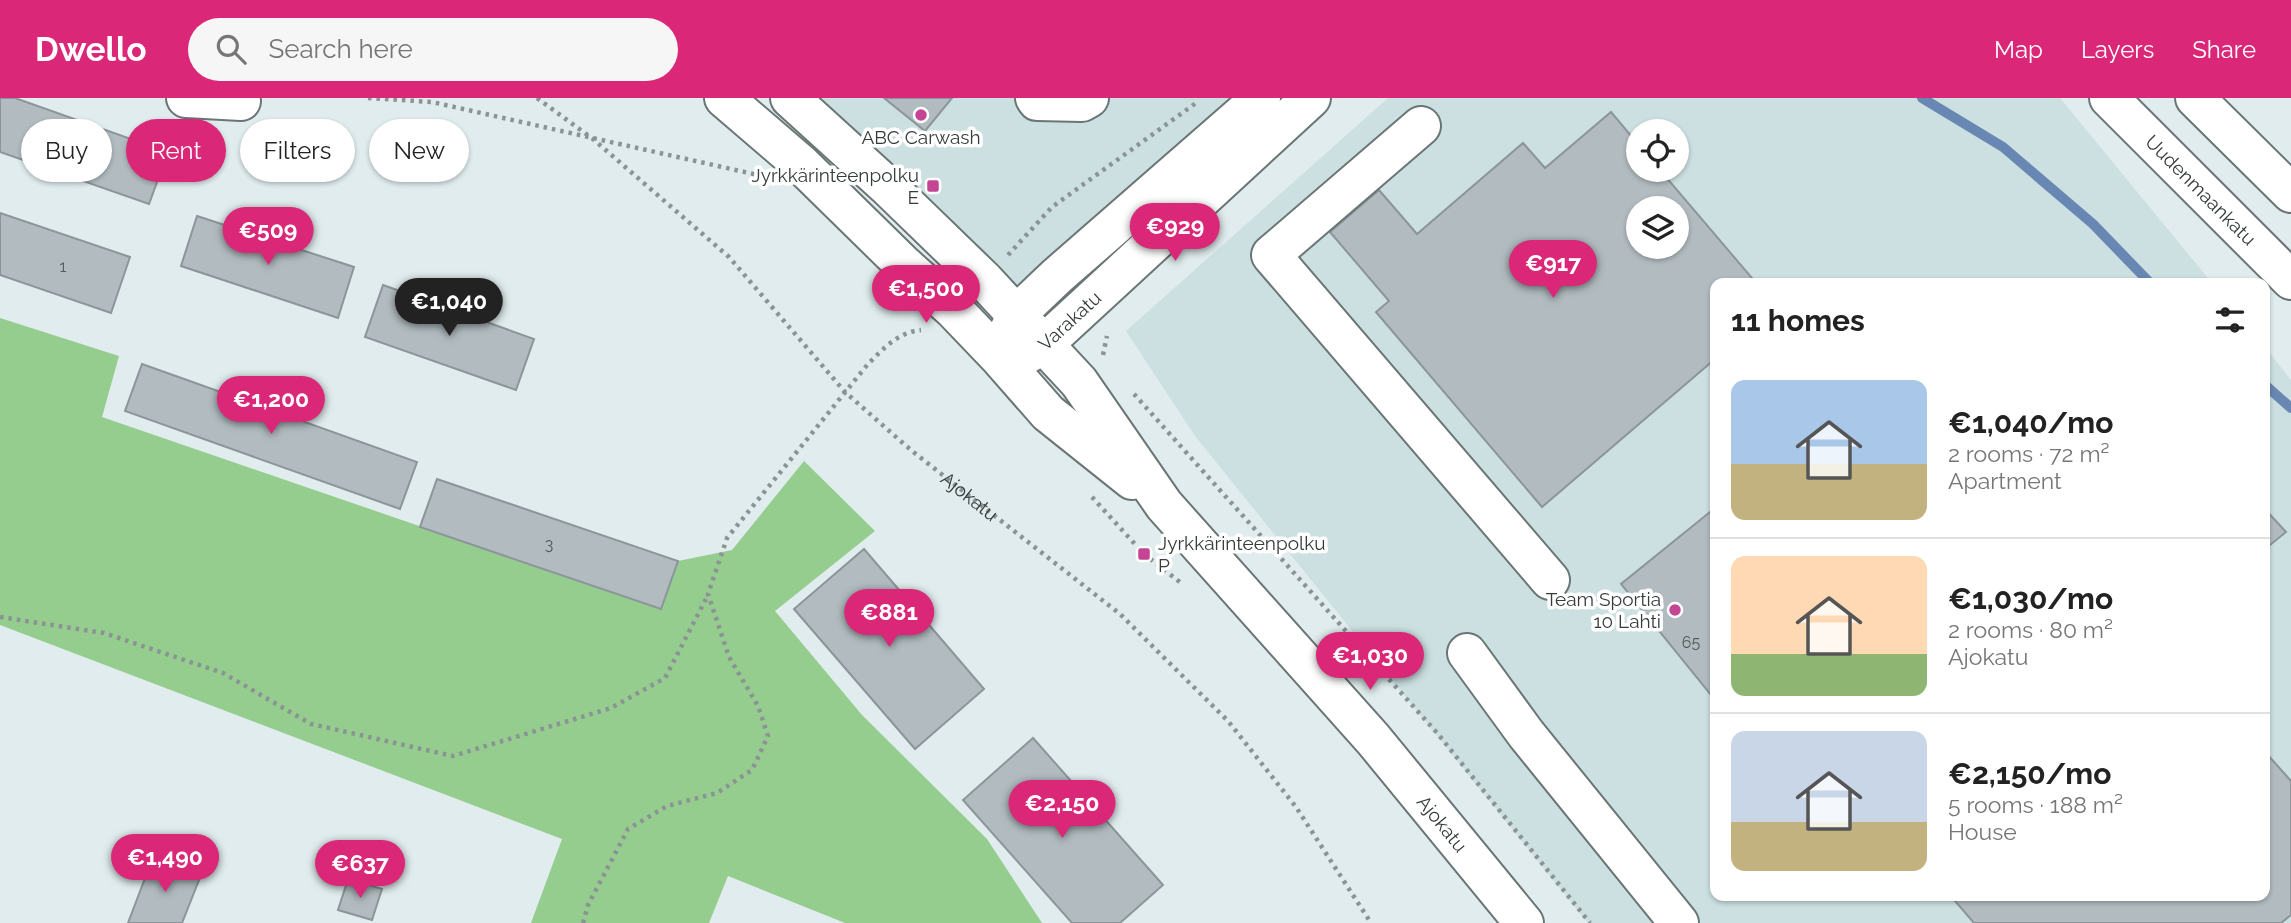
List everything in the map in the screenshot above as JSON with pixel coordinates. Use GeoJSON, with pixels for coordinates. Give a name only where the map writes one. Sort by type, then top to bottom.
{"type":"FeatureCollection","features":[{"type":"Feature","properties":{"kind":"street"},"geometry":{"type":"LineString","coordinates":[[186,98],[241,101]]}},
{"type":"Feature","properties":{"kind":"street","name":"Ajokatu"},"geometry":{"type":"LineString","coordinates":[[724,98],[802,165],[953,309],[1048,413],[1164,505]]}},
{"type":"Feature","properties":{"kind":"street","name":"Ajokatu"},"geometry":{"type":"LineString","coordinates":[[790,98],[984,280],[1079,382],[1164,505],[1373,739],[1524,923]]}},
{"type":"Feature","properties":{"kind":"street"},"geometry":{"type":"LineString","coordinates":[[1035,98],[1037,101],[1082,102],[1089,98]]}},
{"type":"Feature","properties":{"kind":"street","name":"Varakatu"},"geometry":{"type":"LineString","coordinates":[[1002,361],[1016,315],[1261,98]]}},
{"type":"Feature","properties":{"kind":"street","name":"Varakatu"},"geometry":{"type":"LineString","coordinates":[[1002,361],[1044,344],[1311,98]]}},
{"type":"Feature","properties":{"kind":"street","name":"Uudenmaankatu"},"geometry":{"type":"LineString","coordinates":[[2109,98],[2291,280]]}},
{"type":"Feature","properties":{"kind":"street"},"geometry":{"type":"LineString","coordinates":[[2194,98],[2291,193]]}},
{"type":"Feature","properties":{"kind":"street"},"geometry":{"type":"LineString","coordinates":[[1421,126],[1271,255],[1550,580]]}},
{"type":"Feature","properties":{"kind":"street"},"geometry":{"type":"LineString","coordinates":[[1467,653],[1526,734],[1679,923]]}},
{"type":"Feature","properties":{"kind":"path"},"geometry":{"type":"LineString","coordinates":[[368,98],[432,102],[769,178]]}},
{"type":"Feature","properties":{"kind":"path","name":"Ajokatu"},"geometry":{"type":"LineString","coordinates":[[537,98],[593,139],[729,257],[845,392],[912,451],[1120,614],[1228,721],[1296,807],[1371,923]]}},
{"type":"Feature","properties":{"kind":"path"},"geometry":{"type":"LineString","coordinates":[[984,280],[1052,207],[1203,98]]}},
{"type":"Feature","properties":{"kind":"path"},"geometry":{"type":"LineString","coordinates":[[1023,240],[1057,276]]}},
{"type":"Feature","properties":{"kind":"path"},"geometry":{"type":"LineString","coordinates":[[1085,306],[1100,322],[1107,337],[1103,358]]}},
{"type":"Feature","properties":{"kind":"path"},"geometry":{"type":"LineString","coordinates":[[0,617],[104,633],[223,673],[311,724],[453,756],[611,708],[666,678],[708,594],[727,538],[845,392],[889,343],[911,331],[932,329],[953,309]]}},
{"type":"Feature","properties":{"kind":"path"},"geometry":{"type":"LineString","coordinates":[[1129,387],[1438,734],[1590,923]]}},
{"type":"Feature","properties":{"kind":"path"},"geometry":{"type":"LineString","coordinates":[[1088,493],[1144,554],[1181,583]]}},
{"type":"Feature","properties":{"kind":"path"},"geometry":{"type":"LineString","coordinates":[[583,923],[588,905],[628,829],[667,806],[717,793],[752,770],[768,736],[758,706],[729,657],[708,594]]}},
{"type":"Feature","properties":{"kind":"shaded area"},"geometry":{"type":"Polygon","coordinates":[[[811,98],[1247,98],[1016,303],[811,98]]]}},
{"type":"Feature","properties":{"kind":"shaded area"},"geometry":{"type":"Polygon","coordinates":[[[1388,98],[2060,98],[2208,278],[1710,278],[1710,901],[2270,901],[2270,353],[2291,380],[2291,923],[1588,923],[1195,436],[1126,331],[1388,98]]]}},
{"type":"Feature","properties":{"kind":"green space"},"geometry":{"type":"Polygon","coordinates":[[[0,318],[119,356],[102,417],[661,609],[678,561],[732,550],[804,461],[875,531],[775,611],[862,715],[987,839],[1042,923],[845,923],[728,876],[709,923],[531,923],[562,839],[0,625],[0,318]]]}},
{"type":"Feature","properties":{"kind":"building"},"geometry":{"type":"Polygon","coordinates":[[[0,98],[15,98],[74,119],[21,119],[21,159],[0,152],[0,98]]]}},
{"type":"Feature","properties":{"kind":"building","name":"ABC Carwash"},"geometry":{"type":"Polygon","coordinates":[[[884,98],[952,98],[925,131],[884,98]]]}},
{"type":"Feature","properties":{"kind":"building"},"geometry":{"type":"Polygon","coordinates":[[[1611,112],[1626,130],[1626,182],[1670,182],[1682,196],[1626,196],[1626,259],[1689,259],[1689,204],[1752,278],[1710,278],[1710,363],[1542,507],[1376,312],[1389,301],[1330,232],[1379,190],[1417,234],[1523,143],[1545,168],[1611,112]]]}},
{"type":"Feature","properties":{"kind":"building"},"geometry":{"type":"Polygon","coordinates":[[[112,132],[126,137],[126,182],[157,182],[149,204],[86,182],[112,182],[112,132]]]}},
{"type":"Feature","properties":{"kind":"building"},"geometry":{"type":"Polygon","coordinates":[[[0,213],[130,257],[111,313],[0,275],[0,213]]]}},
{"type":"Feature","properties":{"kind":"building"},"geometry":{"type":"Polygon","coordinates":[[[197,216],[354,267],[338,318],[181,266],[197,216]]]}},
{"type":"Feature","properties":{"kind":"building"},"geometry":{"type":"Polygon","coordinates":[[[383,285],[534,339],[516,390],[365,337],[383,285]]]}},
{"type":"Feature","properties":{"kind":"building"},"geometry":{"type":"Polygon","coordinates":[[[142,364],[417,462],[400,509],[125,411],[142,364]]]}},
{"type":"Feature","properties":{"kind":"building"},"geometry":{"type":"Polygon","coordinates":[[[437,479],[678,561],[661,609],[420,527],[437,479]]]}},
{"type":"Feature","properties":{"kind":"building"},"geometry":{"type":"Polygon","coordinates":[[[1710,512],[1710,694],[1621,584],[1710,512]]]}},
{"type":"Feature","properties":{"kind":"building"},"geometry":{"type":"Polygon","coordinates":[[[2270,515],[2286,532],[2270,545],[2270,515]]]}},
{"type":"Feature","properties":{"kind":"building"},"geometry":{"type":"Polygon","coordinates":[[[864,549],[984,689],[915,749],[794,609],[864,549]]]}},
{"type":"Feature","properties":{"kind":"building"},"geometry":{"type":"Polygon","coordinates":[[[1033,738],[1163,885],[1120,923],[1072,923],[963,800],[1033,738]]]}},
{"type":"Feature","properties":{"kind":"building"},"geometry":{"type":"Polygon","coordinates":[[[2270,757],[2291,781],[2291,915],[2281,923],[1974,923],[1955,901],[2270,901],[2270,757]]]}},
{"type":"Feature","properties":{"kind":"building"},"geometry":{"type":"Polygon","coordinates":[[[153,857],[201,875],[182,923],[128,923],[153,857]]]}},
{"type":"Feature","properties":{"kind":"building"},"geometry":{"type":"Polygon","coordinates":[[[348,879],[382,889],[372,920],[338,910],[348,879]]]}},
{"type":"Feature","properties":{"kind":"waterway"},"geometry":{"type":"LineString","coordinates":[[1922,98],[2003,147],[2093,224],[2145,278]]}},
{"type":"Feature","properties":{"kind":"waterway"},"geometry":{"type":"LineString","coordinates":[[2270,389],[2291,408]]}},
{"type":"Feature","properties":{"kind":"place","name":"ABC Carwash"},"geometry":{"type":"Point","coordinates":[921,115]}},
{"type":"Feature","properties":{"kind":"place","name":"Jyrkkärinteenpolku E"},"geometry":{"type":"Point","coordinates":[933,186]}},
{"type":"Feature","properties":{"kind":"place","name":"Jyrkkärinteenpolku P"},"geometry":{"type":"Point","coordinates":[1144,554]}},
{"type":"Feature","properties":{"kind":"place","name":"Team Sportia 10 Lahti"},"geometry":{"type":"Point","coordinates":[1675,610]}}]}
